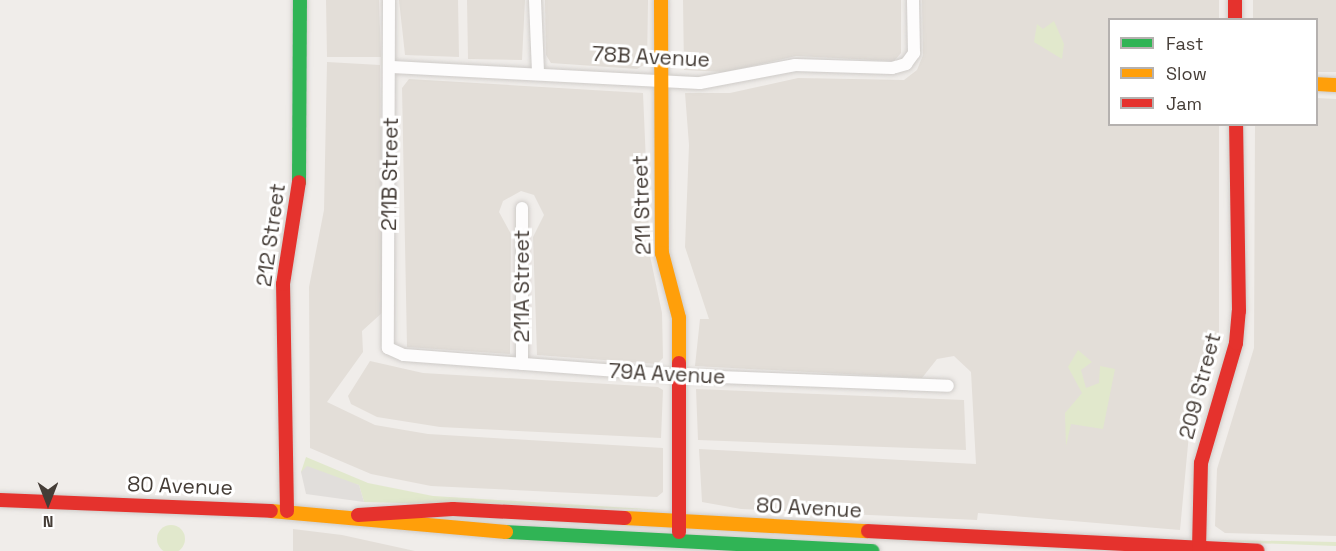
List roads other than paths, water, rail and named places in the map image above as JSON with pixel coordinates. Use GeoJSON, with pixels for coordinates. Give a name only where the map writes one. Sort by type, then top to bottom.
{"type":"FeatureCollection","features":[{"type":"Feature","properties":{"kind":"main road","name":"212 Street"},"geometry":{"type":"LineString","coordinates":[[287,512],[283,284],[299,191],[300,0]]}},
{"type":"Feature","properties":{"kind":"main road","name":"211 Street"},"geometry":{"type":"LineString","coordinates":[[661,0],[662,253],[679,318],[679,546]]}},
{"type":"Feature","properties":{"kind":"main road"},"geometry":{"type":"LineString","coordinates":[[1235,0],[1235,18]]}},
{"type":"Feature","properties":{"kind":"main road"},"geometry":{"type":"LineString","coordinates":[[1318,84],[1336,85]]}},
{"type":"Feature","properties":{"kind":"main road","name":"209 Street"},"geometry":{"type":"LineString","coordinates":[[1199,550],[1201,463],[1236,344],[1239,311],[1236,126]]}},
{"type":"Feature","properties":{"kind":"main road","name":"80 Avenue"},"geometry":{"type":"LineString","coordinates":[[0,500],[358,514],[453,509],[1199,550],[1257,551]]}},
{"type":"Feature","properties":{"kind":"main road","name":"80 Avenue"},"geometry":{"type":"LineString","coordinates":[[358,514],[437,528],[679,546],[873,551]]}},
{"type":"Feature","properties":{"kind":"street","name":"211B Street"},"geometry":{"type":"LineString","coordinates":[[388,348],[392,67],[389,0]]}},
{"type":"Feature","properties":{"kind":"street"},"geometry":{"type":"LineString","coordinates":[[535,0],[537,71]]}},
{"type":"Feature","properties":{"kind":"street","name":"78B Avenue"},"geometry":{"type":"LineString","coordinates":[[392,67],[537,71],[661,80],[721,81],[795,65],[892,68],[906,64],[914,53],[913,0]]}},
{"type":"Feature","properties":{"kind":"street","name":"211A Street"},"geometry":{"type":"LineString","coordinates":[[522,208],[522,364]]}},
{"type":"Feature","properties":{"kind":"street","name":"79A Avenue"},"geometry":{"type":"LineString","coordinates":[[388,348],[404,355],[679,376],[948,386]]}}]}
